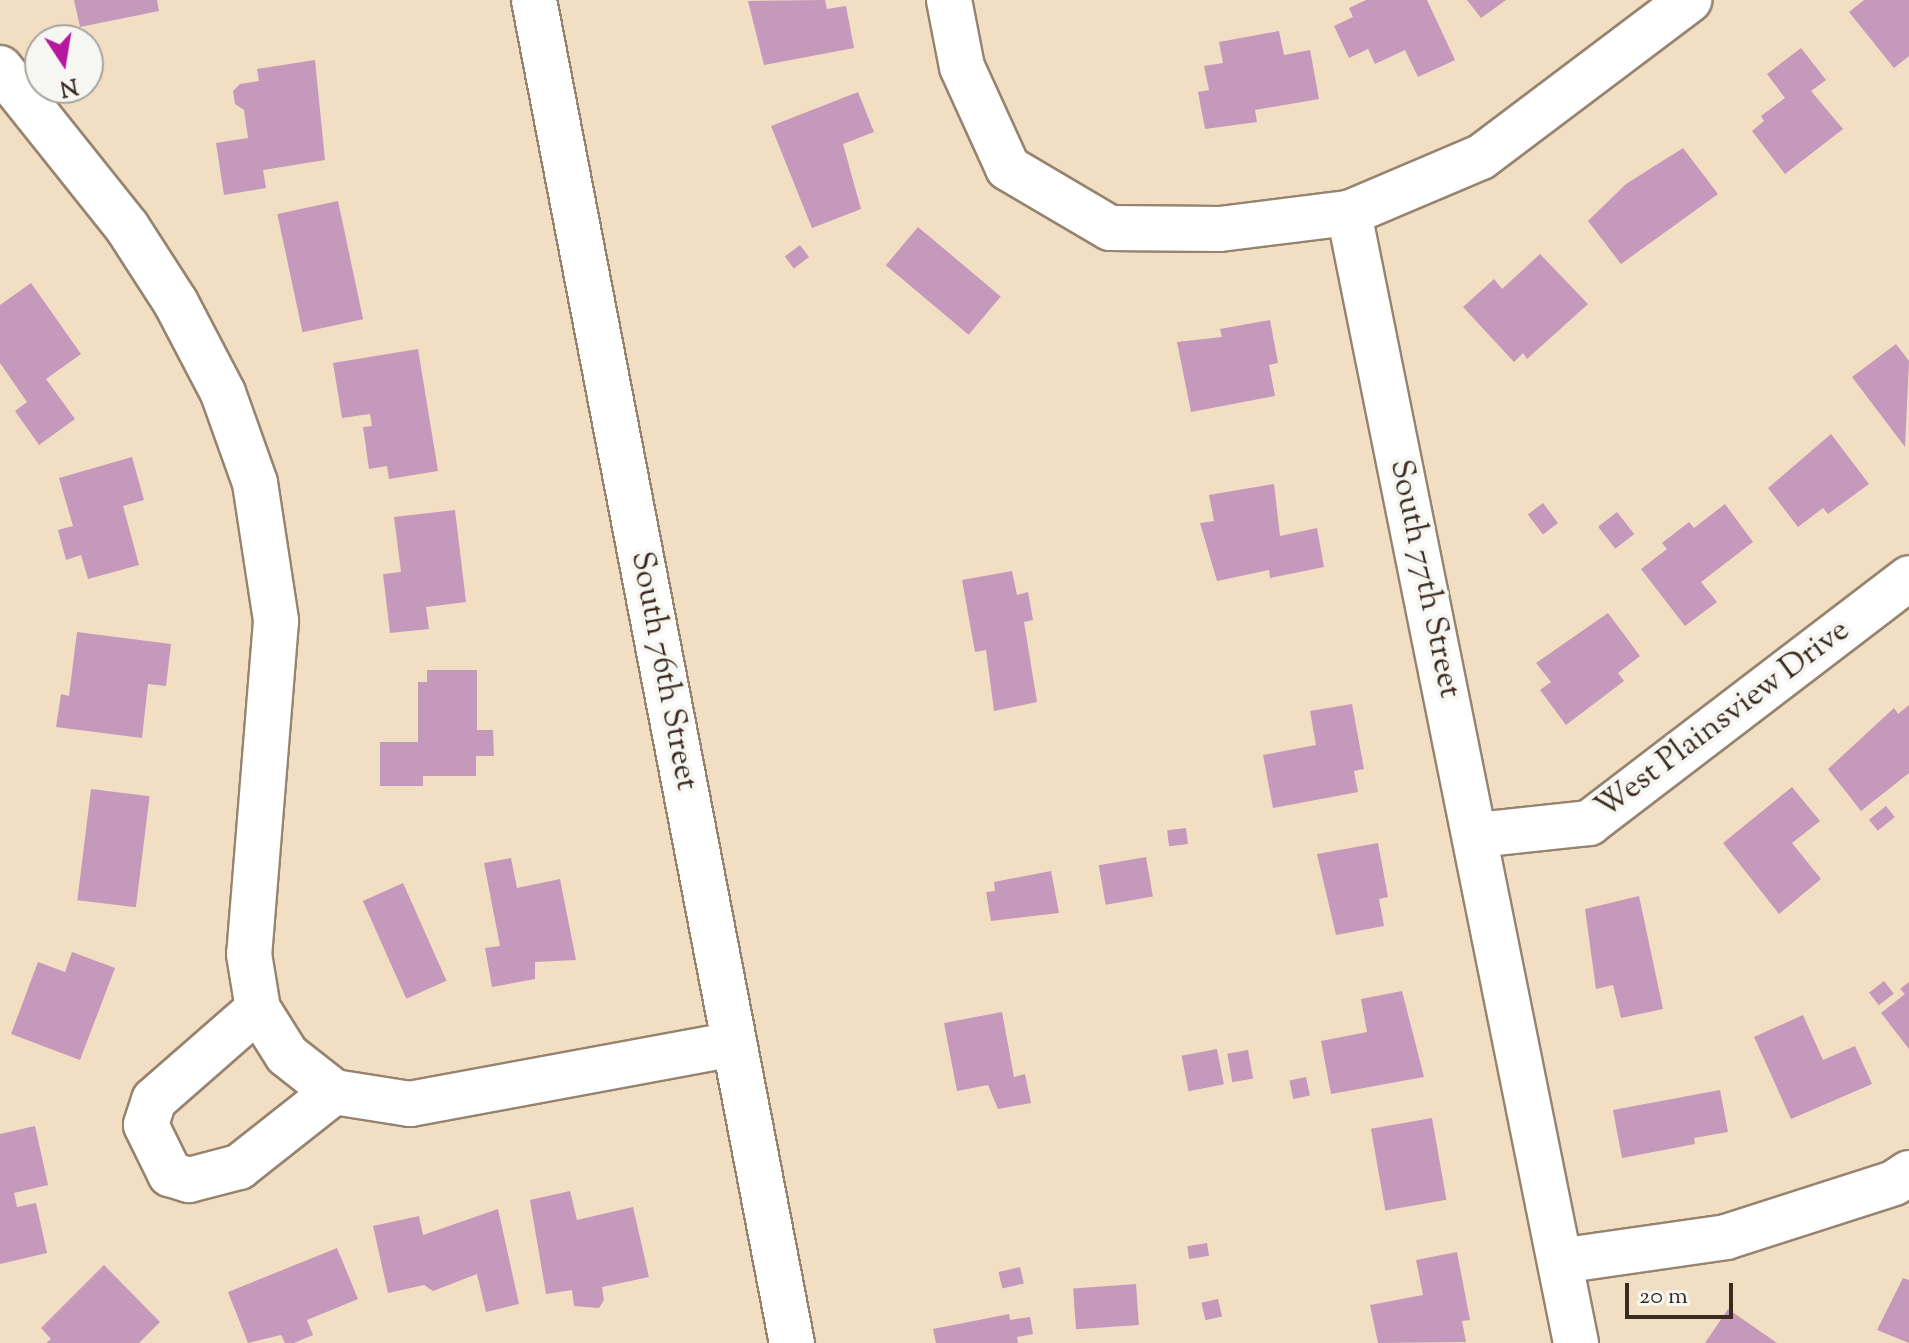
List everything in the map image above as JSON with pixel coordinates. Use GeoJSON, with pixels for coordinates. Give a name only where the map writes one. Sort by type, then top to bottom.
{"type":"FeatureCollection","features":[{"type":"Feature","properties":{"kind":"street","name":"South 76th Street"},"geometry":{"type":"LineString","coordinates":[[534,0],[792,1343]]}},
{"type":"Feature","properties":{"kind":"street"},"geometry":{"type":"LineString","coordinates":[[949,0],[962,67],[1008,168],[1110,228],[1220,229],[1349,213],[1481,157],[1689,0]]}},
{"type":"Feature","properties":{"kind":"street"},"geometry":{"type":"LineString","coordinates":[[0,68],[127,227],[176,303],[223,393],[255,483],[276,621],[274,696],[251,904],[249,954],[258,1009],[287,1055],[334,1092],[410,1104],[733,1044]]}},
{"type":"Feature","properties":{"kind":"street","name":"South 77th Street"},"geometry":{"type":"LineString","coordinates":[[1349,213],[1477,835],[1576,1343]]}},
{"type":"Feature","properties":{"kind":"street","name":"West Plainsview Drive"},"geometry":{"type":"LineString","coordinates":[[1477,835],[1589,823],[1909,578]]}},
{"type":"Feature","properties":{"kind":"street"},"geometry":{"type":"LineString","coordinates":[[258,1009],[154,1100],[146,1125],[170,1174],[189,1180],[239,1167],[334,1092]]}},
{"type":"Feature","properties":{"kind":"street"},"geometry":{"type":"LineString","coordinates":[[1560,1261],[1726,1237],[1894,1183],[1909,1173]]}},
{"type":"Feature","properties":{"kind":"building"},"geometry":{"type":"Polygon","coordinates":[[[74,0],[157,0],[159,11],[95,24],[79,24],[74,0]]]}},
{"type":"Feature","properties":{"kind":"building"},"geometry":{"type":"Polygon","coordinates":[[[825,0],[827,9],[846,6],[854,48],[764,65],[748,1],[825,0]]]}},
{"type":"Feature","properties":{"kind":"building"},"geometry":{"type":"Polygon","coordinates":[[[1366,0],[1427,0],[1455,60],[1418,77],[1405,50],[1375,64],[1368,49],[1349,58],[1334,26],[1353,17],[1349,8],[1366,0]]]}},
{"type":"Feature","properties":{"kind":"building"},"geometry":{"type":"Polygon","coordinates":[[[1467,0],[1506,0],[1481,18],[1467,0]]]}},
{"type":"Feature","properties":{"kind":"building"},"geometry":{"type":"Polygon","coordinates":[[[1864,0],[1909,0],[1909,56],[1894,68],[1849,12],[1864,0]]]}},
{"type":"Feature","properties":{"kind":"building"},"geometry":{"type":"Polygon","coordinates":[[[1279,31],[1284,55],[1310,50],[1319,99],[1255,110],[1257,122],[1205,129],[1198,92],[1209,90],[1204,66],[1223,63],[1219,42],[1279,31]]]}},
{"type":"Feature","properties":{"kind":"building"},"geometry":{"type":"Polygon","coordinates":[[[1801,48],[1826,80],[1811,91],[1843,129],[1785,174],[1752,131],[1764,121],[1761,116],[1785,98],[1767,74],[1801,48]]]}},
{"type":"Feature","properties":{"kind":"building"},"geometry":{"type":"Polygon","coordinates":[[[315,60],[325,160],[263,170],[266,188],[224,195],[216,143],[248,138],[244,110],[235,104],[233,91],[240,84],[259,81],[257,69],[315,60]]]}},
{"type":"Feature","properties":{"kind":"building"},"geometry":{"type":"Polygon","coordinates":[[[858,92],[874,132],[843,144],[861,209],[812,228],[771,126],[858,92]]]}},
{"type":"Feature","properties":{"kind":"building"},"geometry":{"type":"Polygon","coordinates":[[[1683,148],[1718,194],[1621,264],[1588,221],[1626,184],[1683,148]]]}},
{"type":"Feature","properties":{"kind":"building"},"geometry":{"type":"Polygon","coordinates":[[[338,201],[363,319],[303,332],[277,214],[338,201]]]}},
{"type":"Feature","properties":{"kind":"building"},"geometry":{"type":"Polygon","coordinates":[[[918,227],[1001,296],[969,335],[886,265],[918,227]]]}},
{"type":"Feature","properties":{"kind":"building"},"geometry":{"type":"Polygon","coordinates":[[[800,245],[809,257],[794,268],[785,256],[800,245]]]}},
{"type":"Feature","properties":{"kind":"building"},"geometry":{"type":"Polygon","coordinates":[[[1540,254],[1588,304],[1527,359],[1523,353],[1514,362],[1463,307],[1494,279],[1502,289],[1540,254]]]}},
{"type":"Feature","properties":{"kind":"building"},"geometry":{"type":"Polygon","coordinates":[[[31,283],[81,354],[46,379],[75,419],[39,445],[15,411],[27,402],[0,363],[0,305],[31,283]]]}},
{"type":"Feature","properties":{"kind":"building"},"geometry":{"type":"Polygon","coordinates":[[[1270,320],[1278,363],[1269,365],[1275,396],[1191,412],[1177,342],[1222,337],[1220,329],[1270,320]]]}},
{"type":"Feature","properties":{"kind":"building"},"geometry":{"type":"Polygon","coordinates":[[[1896,344],[1909,361],[1905,447],[1852,377],[1896,344]]]}},
{"type":"Feature","properties":{"kind":"building"},"geometry":{"type":"Polygon","coordinates":[[[418,349],[438,471],[389,479],[387,466],[369,469],[363,427],[372,426],[370,414],[342,418],[333,363],[418,349]]]}},
{"type":"Feature","properties":{"kind":"building"},"geometry":{"type":"Polygon","coordinates":[[[1831,434],[1869,484],[1828,514],[1823,508],[1798,527],[1768,488],[1831,434]]]}},
{"type":"Feature","properties":{"kind":"building"},"geometry":{"type":"Polygon","coordinates":[[[132,457],[144,500],[123,506],[139,565],[88,579],[81,555],[66,560],[58,530],[73,526],[59,478],[132,457]]]}},
{"type":"Feature","properties":{"kind":"building"},"geometry":{"type":"Polygon","coordinates":[[[1274,484],[1280,536],[1317,528],[1324,567],[1270,578],[1269,570],[1217,581],[1200,523],[1214,521],[1209,495],[1274,484]]]}},
{"type":"Feature","properties":{"kind":"building"},"geometry":{"type":"Polygon","coordinates":[[[1543,503],[1558,523],[1543,534],[1528,514],[1543,503]]]}},
{"type":"Feature","properties":{"kind":"building"},"geometry":{"type":"Polygon","coordinates":[[[1725,504],[1753,542],[1701,582],[1717,602],[1685,626],[1641,569],[1667,549],[1662,543],[1689,522],[1694,528],[1725,504]]]}},
{"type":"Feature","properties":{"kind":"building"},"geometry":{"type":"Polygon","coordinates":[[[455,510],[466,602],[426,607],[429,629],[390,633],[383,574],[401,572],[394,517],[455,510]]]}},
{"type":"Feature","properties":{"kind":"building"},"geometry":{"type":"Polygon","coordinates":[[[1617,512],[1634,534],[1615,549],[1598,527],[1617,512]]]}},
{"type":"Feature","properties":{"kind":"building"},"geometry":{"type":"Polygon","coordinates":[[[1012,571],[1017,595],[1028,592],[1033,620],[1024,622],[1037,702],[994,711],[986,650],[975,652],[962,580],[1012,571]]]}},
{"type":"Feature","properties":{"kind":"building"},"geometry":{"type":"Polygon","coordinates":[[[1608,613],[1640,656],[1618,673],[1624,681],[1566,725],[1540,690],[1551,682],[1536,663],[1608,613]]]}},
{"type":"Feature","properties":{"kind":"building"},"geometry":{"type":"Polygon","coordinates":[[[77,632],[171,644],[166,686],[148,684],[142,738],[56,727],[61,694],[69,696],[77,632]]]}},
{"type":"Feature","properties":{"kind":"building"},"geometry":{"type":"Polygon","coordinates":[[[427,670],[477,670],[477,730],[493,730],[494,756],[476,756],[476,776],[423,776],[423,786],[380,786],[380,742],[418,742],[418,682],[427,682],[427,670]]]}},
{"type":"Feature","properties":{"kind":"building"},"geometry":{"type":"Polygon","coordinates":[[[1352,704],[1364,769],[1354,771],[1358,792],[1273,808],[1263,755],[1316,745],[1310,711],[1352,704]]]}},
{"type":"Feature","properties":{"kind":"building"},"geometry":{"type":"Polygon","coordinates":[[[1909,705],[1909,773],[1861,811],[1828,769],[1894,708],[1898,714],[1909,705]]]}},
{"type":"Feature","properties":{"kind":"building"},"geometry":{"type":"Polygon","coordinates":[[[1792,787],[1820,821],[1792,843],[1821,879],[1779,914],[1723,843],[1792,787]]]}},
{"type":"Feature","properties":{"kind":"building"},"geometry":{"type":"Polygon","coordinates":[[[91,789],[150,796],[136,907],[77,900],[91,789]]]}},
{"type":"Feature","properties":{"kind":"building"},"geometry":{"type":"Polygon","coordinates":[[[1886,806],[1895,817],[1878,831],[1869,820],[1886,806]]]}},
{"type":"Feature","properties":{"kind":"building"},"geometry":{"type":"Polygon","coordinates":[[[1186,828],[1188,844],[1169,846],[1167,830],[1186,828]]]}},
{"type":"Feature","properties":{"kind":"building"},"geometry":{"type":"Polygon","coordinates":[[[1378,843],[1388,897],[1379,899],[1384,926],[1336,935],[1317,854],[1378,843]]]}},
{"type":"Feature","properties":{"kind":"building"},"geometry":{"type":"Polygon","coordinates":[[[1146,857],[1153,896],[1106,905],[1099,865],[1146,857]]]}},
{"type":"Feature","properties":{"kind":"building"},"geometry":{"type":"Polygon","coordinates":[[[511,858],[517,888],[560,879],[576,960],[535,962],[535,979],[492,987],[485,948],[500,946],[484,863],[511,858]]]}},
{"type":"Feature","properties":{"kind":"building"},"geometry":{"type":"Polygon","coordinates":[[[1051,871],[1059,913],[991,921],[986,892],[995,891],[994,882],[1051,871]]]}},
{"type":"Feature","properties":{"kind":"building"},"geometry":{"type":"Polygon","coordinates":[[[403,883],[447,981],[406,999],[363,901],[403,883]]]}},
{"type":"Feature","properties":{"kind":"building"},"geometry":{"type":"Polygon","coordinates":[[[1639,896],[1663,1009],[1621,1018],[1613,985],[1596,989],[1585,909],[1639,896]]]}},
{"type":"Feature","properties":{"kind":"building"},"geometry":{"type":"Polygon","coordinates":[[[72,952],[115,968],[80,1060],[11,1034],[38,962],[65,972],[72,952]]]}},
{"type":"Feature","properties":{"kind":"building"},"geometry":{"type":"Polygon","coordinates":[[[1884,981],[1894,994],[1879,1005],[1869,993],[1884,981]]]}},
{"type":"Feature","properties":{"kind":"building"},"geometry":{"type":"Polygon","coordinates":[[[1909,982],[1909,1049],[1881,1013],[1905,994],[1900,989],[1909,982]]]}},
{"type":"Feature","properties":{"kind":"building"},"geometry":{"type":"Polygon","coordinates":[[[1402,991],[1424,1077],[1331,1094],[1321,1041],[1367,1032],[1361,999],[1402,991]]]}},
{"type":"Feature","properties":{"kind":"building"},"geometry":{"type":"Polygon","coordinates":[[[1002,1012],[1014,1077],[1025,1074],[1031,1103],[998,1109],[988,1085],[957,1091],[944,1023],[1002,1012]]]}},
{"type":"Feature","properties":{"kind":"building"},"geometry":{"type":"Polygon","coordinates":[[[1803,1015],[1823,1060],[1855,1046],[1872,1084],[1791,1119],[1754,1037],[1803,1015]]]}},
{"type":"Feature","properties":{"kind":"building"},"geometry":{"type":"Polygon","coordinates":[[[1217,1049],[1224,1084],[1189,1091],[1182,1056],[1217,1049]]]}},
{"type":"Feature","properties":{"kind":"building"},"geometry":{"type":"Polygon","coordinates":[[[1248,1050],[1253,1079],[1232,1082],[1227,1054],[1248,1050]]]}},
{"type":"Feature","properties":{"kind":"building"},"geometry":{"type":"Polygon","coordinates":[[[1306,1077],[1310,1096],[1293,1099],[1289,1081],[1306,1077]]]}},
{"type":"Feature","properties":{"kind":"building"},"geometry":{"type":"Polygon","coordinates":[[[1720,1090],[1728,1132],[1694,1138],[1695,1144],[1622,1158],[1613,1110],[1720,1090]]]}},
{"type":"Feature","properties":{"kind":"building"},"geometry":{"type":"Polygon","coordinates":[[[1432,1118],[1446,1200],[1385,1211],[1371,1129],[1432,1118]]]}},
{"type":"Feature","properties":{"kind":"building"},"geometry":{"type":"Polygon","coordinates":[[[35,1126],[48,1185],[14,1193],[17,1207],[36,1203],[47,1253],[0,1264],[0,1134],[35,1126]]]}},
{"type":"Feature","properties":{"kind":"building"},"geometry":{"type":"Polygon","coordinates":[[[570,1191],[577,1220],[633,1207],[649,1277],[602,1287],[604,1300],[599,1308],[574,1306],[572,1290],[546,1294],[530,1200],[570,1191]]]}},
{"type":"Feature","properties":{"kind":"building"},"geometry":{"type":"Polygon","coordinates":[[[498,1209],[519,1304],[486,1312],[477,1274],[433,1291],[424,1285],[388,1293],[373,1226],[419,1216],[423,1235],[498,1209]]]}},
{"type":"Feature","properties":{"kind":"building"},"geometry":{"type":"Polygon","coordinates":[[[1207,1243],[1209,1256],[1189,1259],[1187,1246],[1207,1243]]]}},
{"type":"Feature","properties":{"kind":"building"},"geometry":{"type":"Polygon","coordinates":[[[337,1248],[358,1299],[307,1320],[313,1335],[294,1343],[285,1343],[281,1335],[248,1343],[228,1292],[337,1248]]]}},
{"type":"Feature","properties":{"kind":"building"},"geometry":{"type":"Polygon","coordinates":[[[1457,1252],[1470,1320],[1462,1321],[1466,1342],[1378,1343],[1370,1305],[1423,1295],[1416,1260],[1457,1252]]]}},
{"type":"Feature","properties":{"kind":"building"},"geometry":{"type":"Polygon","coordinates":[[[104,1265],[160,1322],[139,1343],[46,1343],[51,1339],[41,1328],[104,1265]]]}},
{"type":"Feature","properties":{"kind":"building"},"geometry":{"type":"Polygon","coordinates":[[[1020,1267],[1024,1284],[1002,1289],[999,1272],[1020,1267]]]}},
{"type":"Feature","properties":{"kind":"building"},"geometry":{"type":"Polygon","coordinates":[[[1903,1278],[1909,1280],[1909,1343],[1877,1330],[1903,1278]]]}},
{"type":"Feature","properties":{"kind":"building"},"geometry":{"type":"Polygon","coordinates":[[[1136,1284],[1139,1325],[1076,1329],[1073,1288],[1136,1284]]]}},
{"type":"Feature","properties":{"kind":"building"},"geometry":{"type":"Polygon","coordinates":[[[1218,1299],[1222,1317],[1205,1320],[1201,1303],[1218,1299]]]}},
{"type":"Feature","properties":{"kind":"building"},"geometry":{"type":"Polygon","coordinates":[[[1728,1309],[1777,1343],[1705,1343],[1728,1309]]]}},
{"type":"Feature","properties":{"kind":"building"},"geometry":{"type":"Polygon","coordinates":[[[1009,1314],[1010,1320],[1030,1317],[1033,1334],[1017,1337],[1018,1343],[936,1343],[933,1329],[1009,1314]]]}}]}
